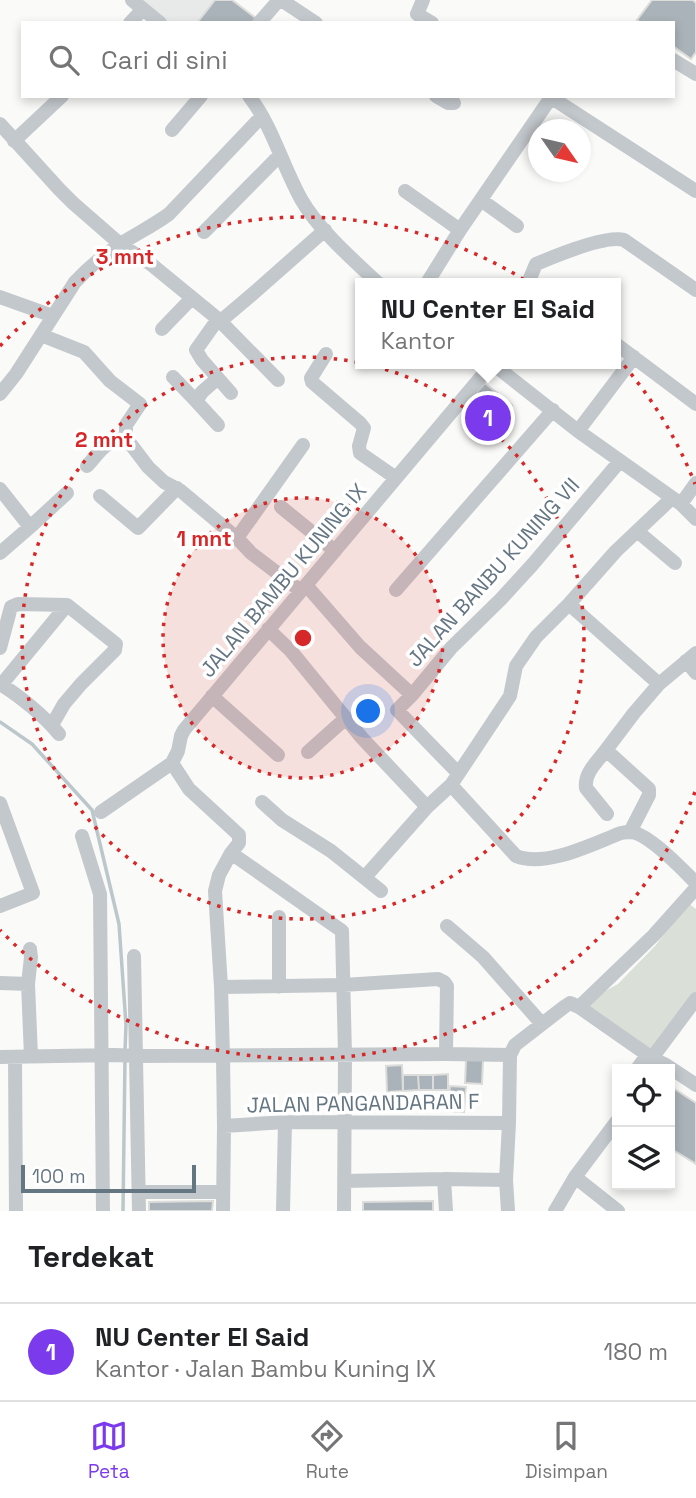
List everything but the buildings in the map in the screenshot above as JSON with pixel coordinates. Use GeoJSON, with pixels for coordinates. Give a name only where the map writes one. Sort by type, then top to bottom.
{"type":"FeatureCollection","features":[{"type":"Feature","properties":{"kind":"street"},"geometry":{"type":"LineString","coordinates":[[261,21],[280,0],[313,21]]}},
{"type":"Feature","properties":{"kind":"street"},"geometry":{"type":"LineString","coordinates":[[137,5],[157,21]]}},
{"type":"Feature","properties":{"kind":"street"},"geometry":{"type":"LineString","coordinates":[[675,61],[696,74]]}},
{"type":"Feature","properties":{"kind":"street"},"geometry":{"type":"LineString","coordinates":[[14,141],[60,98]]}},
{"type":"Feature","properties":{"kind":"street"},"geometry":{"type":"LineString","coordinates":[[172,130],[199,98]]}},
{"type":"Feature","properties":{"kind":"street"},"geometry":{"type":"LineString","coordinates":[[250,98],[312,216],[373,278]]}},
{"type":"Feature","properties":{"kind":"street"},"geometry":{"type":"LineString","coordinates":[[439,98],[454,103]]}},
{"type":"Feature","properties":{"kind":"street"},"geometry":{"type":"LineString","coordinates":[[430,278],[550,98]]}},
{"type":"Feature","properties":{"kind":"street"},"geometry":{"type":"LineString","coordinates":[[553,98],[696,191]]}},
{"type":"Feature","properties":{"kind":"street"},"geometry":{"type":"LineString","coordinates":[[0,394],[16,374],[75,282],[86,270],[120,244],[169,214],[262,116]]}},
{"type":"Feature","properties":{"kind":"street"},"geometry":{"type":"LineString","coordinates":[[0,124],[59,190],[120,244],[152,265],[218,320],[278,380]]}},
{"type":"Feature","properties":{"kind":"street"},"geometry":{"type":"LineString","coordinates":[[204,232],[281,155]]}},
{"type":"Feature","properties":{"kind":"street"},"geometry":{"type":"LineString","coordinates":[[405,191],[460,230]]}},
{"type":"Feature","properties":{"kind":"street"},"geometry":{"type":"LineString","coordinates":[[481,200],[517,226]]}},
{"type":"Feature","properties":{"kind":"street"},"geometry":{"type":"LineString","coordinates":[[231,393],[196,350],[218,320],[223,319],[325,230]]}},
{"type":"Feature","properties":{"kind":"street"},"geometry":{"type":"LineString","coordinates":[[531,278],[540,262],[595,243],[619,239],[696,290]]}},
{"type":"Feature","properties":{"kind":"street"},"geometry":{"type":"LineString","coordinates":[[0,297],[52,316]]}},
{"type":"Feature","properties":{"kind":"street"},"geometry":{"type":"LineString","coordinates":[[162,329],[192,298]]}},
{"type":"Feature","properties":{"kind":"street"},"geometry":{"type":"LineString","coordinates":[[41,335],[84,352],[110,381],[140,404],[126,425],[126,438],[148,467],[164,482],[177,488],[251,553],[303,588],[360,647],[412,695]]}},
{"type":"Feature","properties":{"kind":"street"},"geometry":{"type":"LineString","coordinates":[[621,348],[696,404]]}},
{"type":"Feature","properties":{"kind":"street"},"geometry":{"type":"LineString","coordinates":[[326,354],[312,377],[312,382],[364,428],[360,453],[396,478]]}},
{"type":"Feature","properties":{"kind":"street"},"geometry":{"type":"LineString","coordinates":[[578,430],[634,358]]}},
{"type":"Feature","properties":{"kind":"street","name":"JALAN BAMBU KUNING IX"},"geometry":{"type":"LineString","coordinates":[[172,763],[184,730],[488,369]]}},
{"type":"Feature","properties":{"kind":"street"},"geometry":{"type":"LineString","coordinates":[[499,369],[676,501],[696,519]]}},
{"type":"Feature","properties":{"kind":"street"},"geometry":{"type":"LineString","coordinates":[[173,377],[218,425]]}},
{"type":"Feature","properties":{"kind":"street"},"geometry":{"type":"LineString","coordinates":[[196,401],[218,378]]}},
{"type":"Feature","properties":{"kind":"street"},"geometry":{"type":"LineString","coordinates":[[396,590],[553,410]]}},
{"type":"Feature","properties":{"kind":"street"},"geometry":{"type":"LineString","coordinates":[[87,466],[98,452],[113,440],[126,438]]}},
{"type":"Feature","properties":{"kind":"street"},"geometry":{"type":"LineString","coordinates":[[236,538],[303,444]]}},
{"type":"Feature","properties":{"kind":"street","name":"JALAN BANBU KUNING VII"},"geometry":{"type":"LineString","coordinates":[[455,779],[397,710],[533,564],[620,461]]}},
{"type":"Feature","properties":{"kind":"street"},"geometry":{"type":"LineString","coordinates":[[365,877],[455,779],[510,696],[516,666],[536,637],[616,551],[696,483]]}},
{"type":"Feature","properties":{"kind":"street"},"geometry":{"type":"LineString","coordinates":[[100,496],[138,527],[177,488]]}},
{"type":"Feature","properties":{"kind":"street"},"geometry":{"type":"LineString","coordinates":[[0,489],[30,527]]}},
{"type":"Feature","properties":{"kind":"street"},"geometry":{"type":"LineString","coordinates":[[0,553],[67,493]]}},
{"type":"Feature","properties":{"kind":"street"},"geometry":{"type":"LineString","coordinates":[[281,507],[335,551]]}},
{"type":"Feature","properties":{"kind":"street"},"geometry":{"type":"LineString","coordinates":[[637,531],[675,563]]}},
{"type":"Feature","properties":{"kind":"street"},"geometry":{"type":"LineString","coordinates":[[0,648],[12,606],[18,604],[67,605],[116,644],[117,647],[64,704],[55,730],[1,684],[67,605]]}},
{"type":"Feature","properties":{"kind":"street"},"geometry":{"type":"LineString","coordinates":[[569,604],[659,684]]}},
{"type":"Feature","properties":{"kind":"street"},"geometry":{"type":"LineString","coordinates":[[268,629],[290,651],[362,738],[427,807]]}},
{"type":"Feature","properties":{"kind":"street"},"geometry":{"type":"LineString","coordinates":[[607,814],[586,788],[585,783],[590,771],[659,684],[691,657],[696,673]]}},
{"type":"Feature","properties":{"kind":"street"},"geometry":{"type":"LineString","coordinates":[[212,696],[278,755]]}},
{"type":"Feature","properties":{"kind":"street"},"geometry":{"type":"LineString","coordinates":[[308,752],[346,718]]}},
{"type":"Feature","properties":{"kind":"street"},"geometry":{"type":"LineString","coordinates":[[607,750],[649,789],[649,795],[630,832]]}},
{"type":"Feature","properties":{"kind":"street"},"geometry":{"type":"LineString","coordinates":[[102,812],[172,763],[189,789],[239,835],[239,843],[219,875],[215,891],[223,1056],[223,1211]]}},
{"type":"Feature","properties":{"kind":"street"},"geometry":{"type":"LineString","coordinates":[[455,779],[516,856],[526,860],[556,857],[630,832],[661,850],[696,885],[654,935],[579,1007]]}},
{"type":"Feature","properties":{"kind":"street"},"geometry":{"type":"LineString","coordinates":[[262,802],[282,820],[331,851],[381,891]]}},
{"type":"Feature","properties":{"kind":"street"},"geometry":{"type":"LineString","coordinates":[[0,803],[33,893],[1,904]]}},
{"type":"Feature","properties":{"kind":"street"},"geometry":{"type":"LineString","coordinates":[[82,836],[100,894],[139,1192],[139,1211]]}},
{"type":"Feature","properties":{"kind":"street"},"geometry":{"type":"LineString","coordinates":[[231,853],[342,931],[345,1055],[344,1211]]}},
{"type":"Feature","properties":{"kind":"street"},"geometry":{"type":"LineString","coordinates":[[279,917],[279,987]]}},
{"type":"Feature","properties":{"kind":"street"},"geometry":{"type":"LineString","coordinates":[[447,926],[483,957],[542,1024]]}},
{"type":"Feature","properties":{"kind":"street"},"geometry":{"type":"LineString","coordinates":[[30,949],[28,984],[31,1056]]}},
{"type":"Feature","properties":{"kind":"street"},"geometry":{"type":"LineString","coordinates":[[103,1211],[134,956]]}},
{"type":"Feature","properties":{"kind":"street"},"geometry":{"type":"LineString","coordinates":[[221,987],[343,985],[438,979],[447,986],[446,1054]]}},
{"type":"Feature","properties":{"kind":"street"},"geometry":{"type":"LineString","coordinates":[[0,983],[28,984]]}},
{"type":"Feature","properties":{"kind":"street"},"geometry":{"type":"LineString","coordinates":[[642,1064],[696,999]]}},
{"type":"Feature","properties":{"kind":"street"},"geometry":{"type":"LineString","coordinates":[[508,1211],[506,1123],[510,1055],[515,1045],[570,1003],[649,1057],[696,1085]]}},
{"type":"Feature","properties":{"kind":"street"},"geometry":{"type":"LineString","coordinates":[[16,1211],[16,1121],[7,1057],[510,1055]]}},
{"type":"Feature","properties":{"kind":"street"},"geometry":{"type":"LineString","coordinates":[[0,1121],[16,1121]]}},
{"type":"Feature","properties":{"kind":"street"},"geometry":{"type":"LineString","coordinates":[[282,1211],[285,1122]]}},
{"type":"Feature","properties":{"kind":"street","name":"JALAN PANGANDARAN F"},"geometry":{"type":"LineString","coordinates":[[224,1126],[285,1122],[506,1123]]}},
{"type":"Feature","properties":{"kind":"street"},"geometry":{"type":"LineString","coordinates":[[555,1211],[575,1177],[612,1127]]}},
{"type":"Feature","properties":{"kind":"street"},"geometry":{"type":"LineString","coordinates":[[575,1177],[618,1211]]}},
{"type":"Feature","properties":{"kind":"street"},"geometry":{"type":"LineString","coordinates":[[444,1179],[446,1211]]}},
{"type":"Feature","properties":{"kind":"street"},"geometry":{"type":"LineString","coordinates":[[344,1181],[506,1180]]}},
{"type":"Feature","properties":{"kind":"street"},"geometry":{"type":"LineString","coordinates":[[139,1192],[222,1192]]}},
{"type":"Feature","properties":{"kind":"shaded area"},"geometry":{"type":"Polygon","coordinates":[[[137,0],[215,0],[199,21],[163,21],[137,0]]]}},
{"type":"Feature","properties":{"kind":"shaded area"},"geometry":{"type":"Polygon","coordinates":[[[688,903],[696,909],[696,996],[652,1055],[583,1003],[618,984],[655,946],[688,903]]]}},
{"type":"Feature","properties":{"kind":"waterway"},"geometry":{"type":"LineString","coordinates":[[0,722],[32,744],[92,810],[119,924],[126,1025],[125,1051]]}},
{"type":"Feature","properties":{"kind":"waterway"},"geometry":{"type":"LineString","coordinates":[[123,1211],[125,1058]]}},
{"type":"Feature","properties":{"kind":"place","name":"NU Center El Said"},"geometry":{"type":"Point","coordinates":[488,418]}}]}
